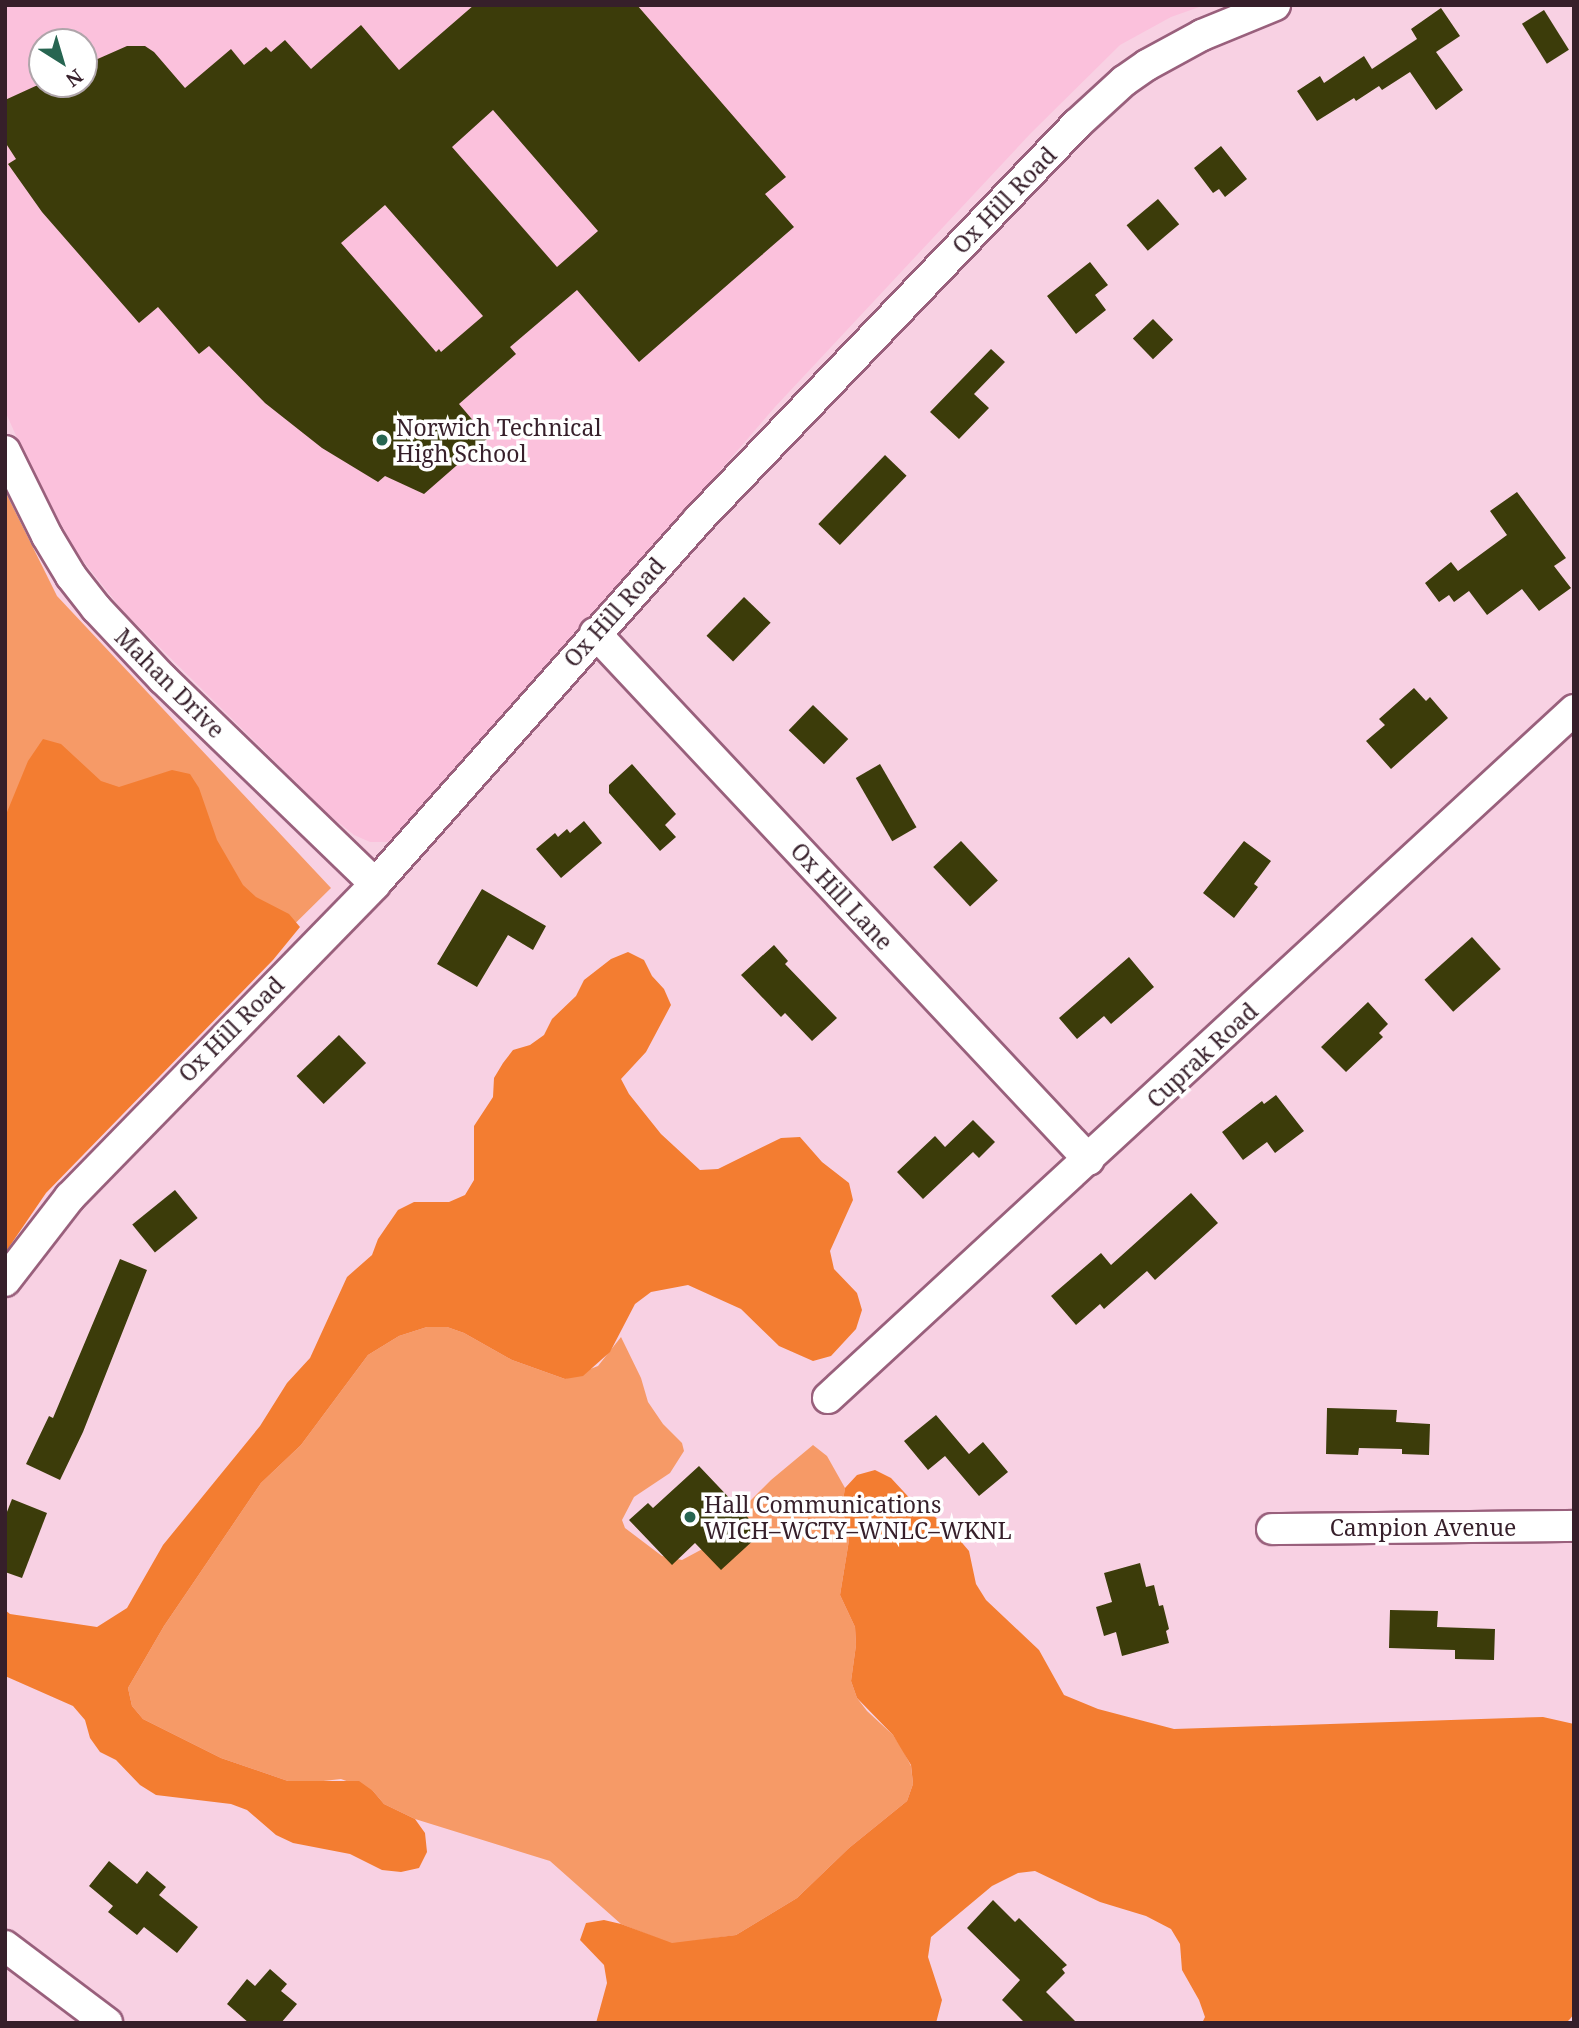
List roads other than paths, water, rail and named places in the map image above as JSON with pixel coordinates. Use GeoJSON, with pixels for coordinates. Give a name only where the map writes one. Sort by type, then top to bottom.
{"type":"FeatureCollection","features":[{"type":"Feature","properties":{"kind":"street","name":"Ox Hill Road"},"geometry":{"type":"LineString","coordinates":[[5,1281],[70,1197],[211,1049],[375,884],[595,633],[819,391],[1110,93],[1172,51],[1275,5]]}},
{"type":"Feature","properties":{"kind":"street","name":"Mahan Drive"},"geometry":{"type":"LineString","coordinates":[[5,451],[50,543],[96,608],[163,679],[375,884]]}},
{"type":"Feature","properties":{"kind":"street","name":"Ox Hill Lane"},"geometry":{"type":"LineString","coordinates":[[595,633],[1089,1160]]}},
{"type":"Feature","properties":{"kind":"street","name":"Cuprak Road"},"geometry":{"type":"LineString","coordinates":[[828,1398],[1574,710]]}},
{"type":"Feature","properties":{"kind":"street","name":"Campion Avenue"},"geometry":{"type":"LineString","coordinates":[[1272,1530],[1574,1526]]}},
{"type":"Feature","properties":{"kind":"street"},"geometry":{"type":"LineString","coordinates":[[5,1946],[107,2023]]}},
{"type":"Feature","properties":{"kind":"place","name":"Norwich Technical High School"},"geometry":{"type":"Point","coordinates":[382,440]}},
{"type":"Feature","properties":{"kind":"place","name":"Hall Communications WICH–WCTY–WNLC–WKNL"},"geometry":{"type":"Point","coordinates":[690,1517]}}]}
